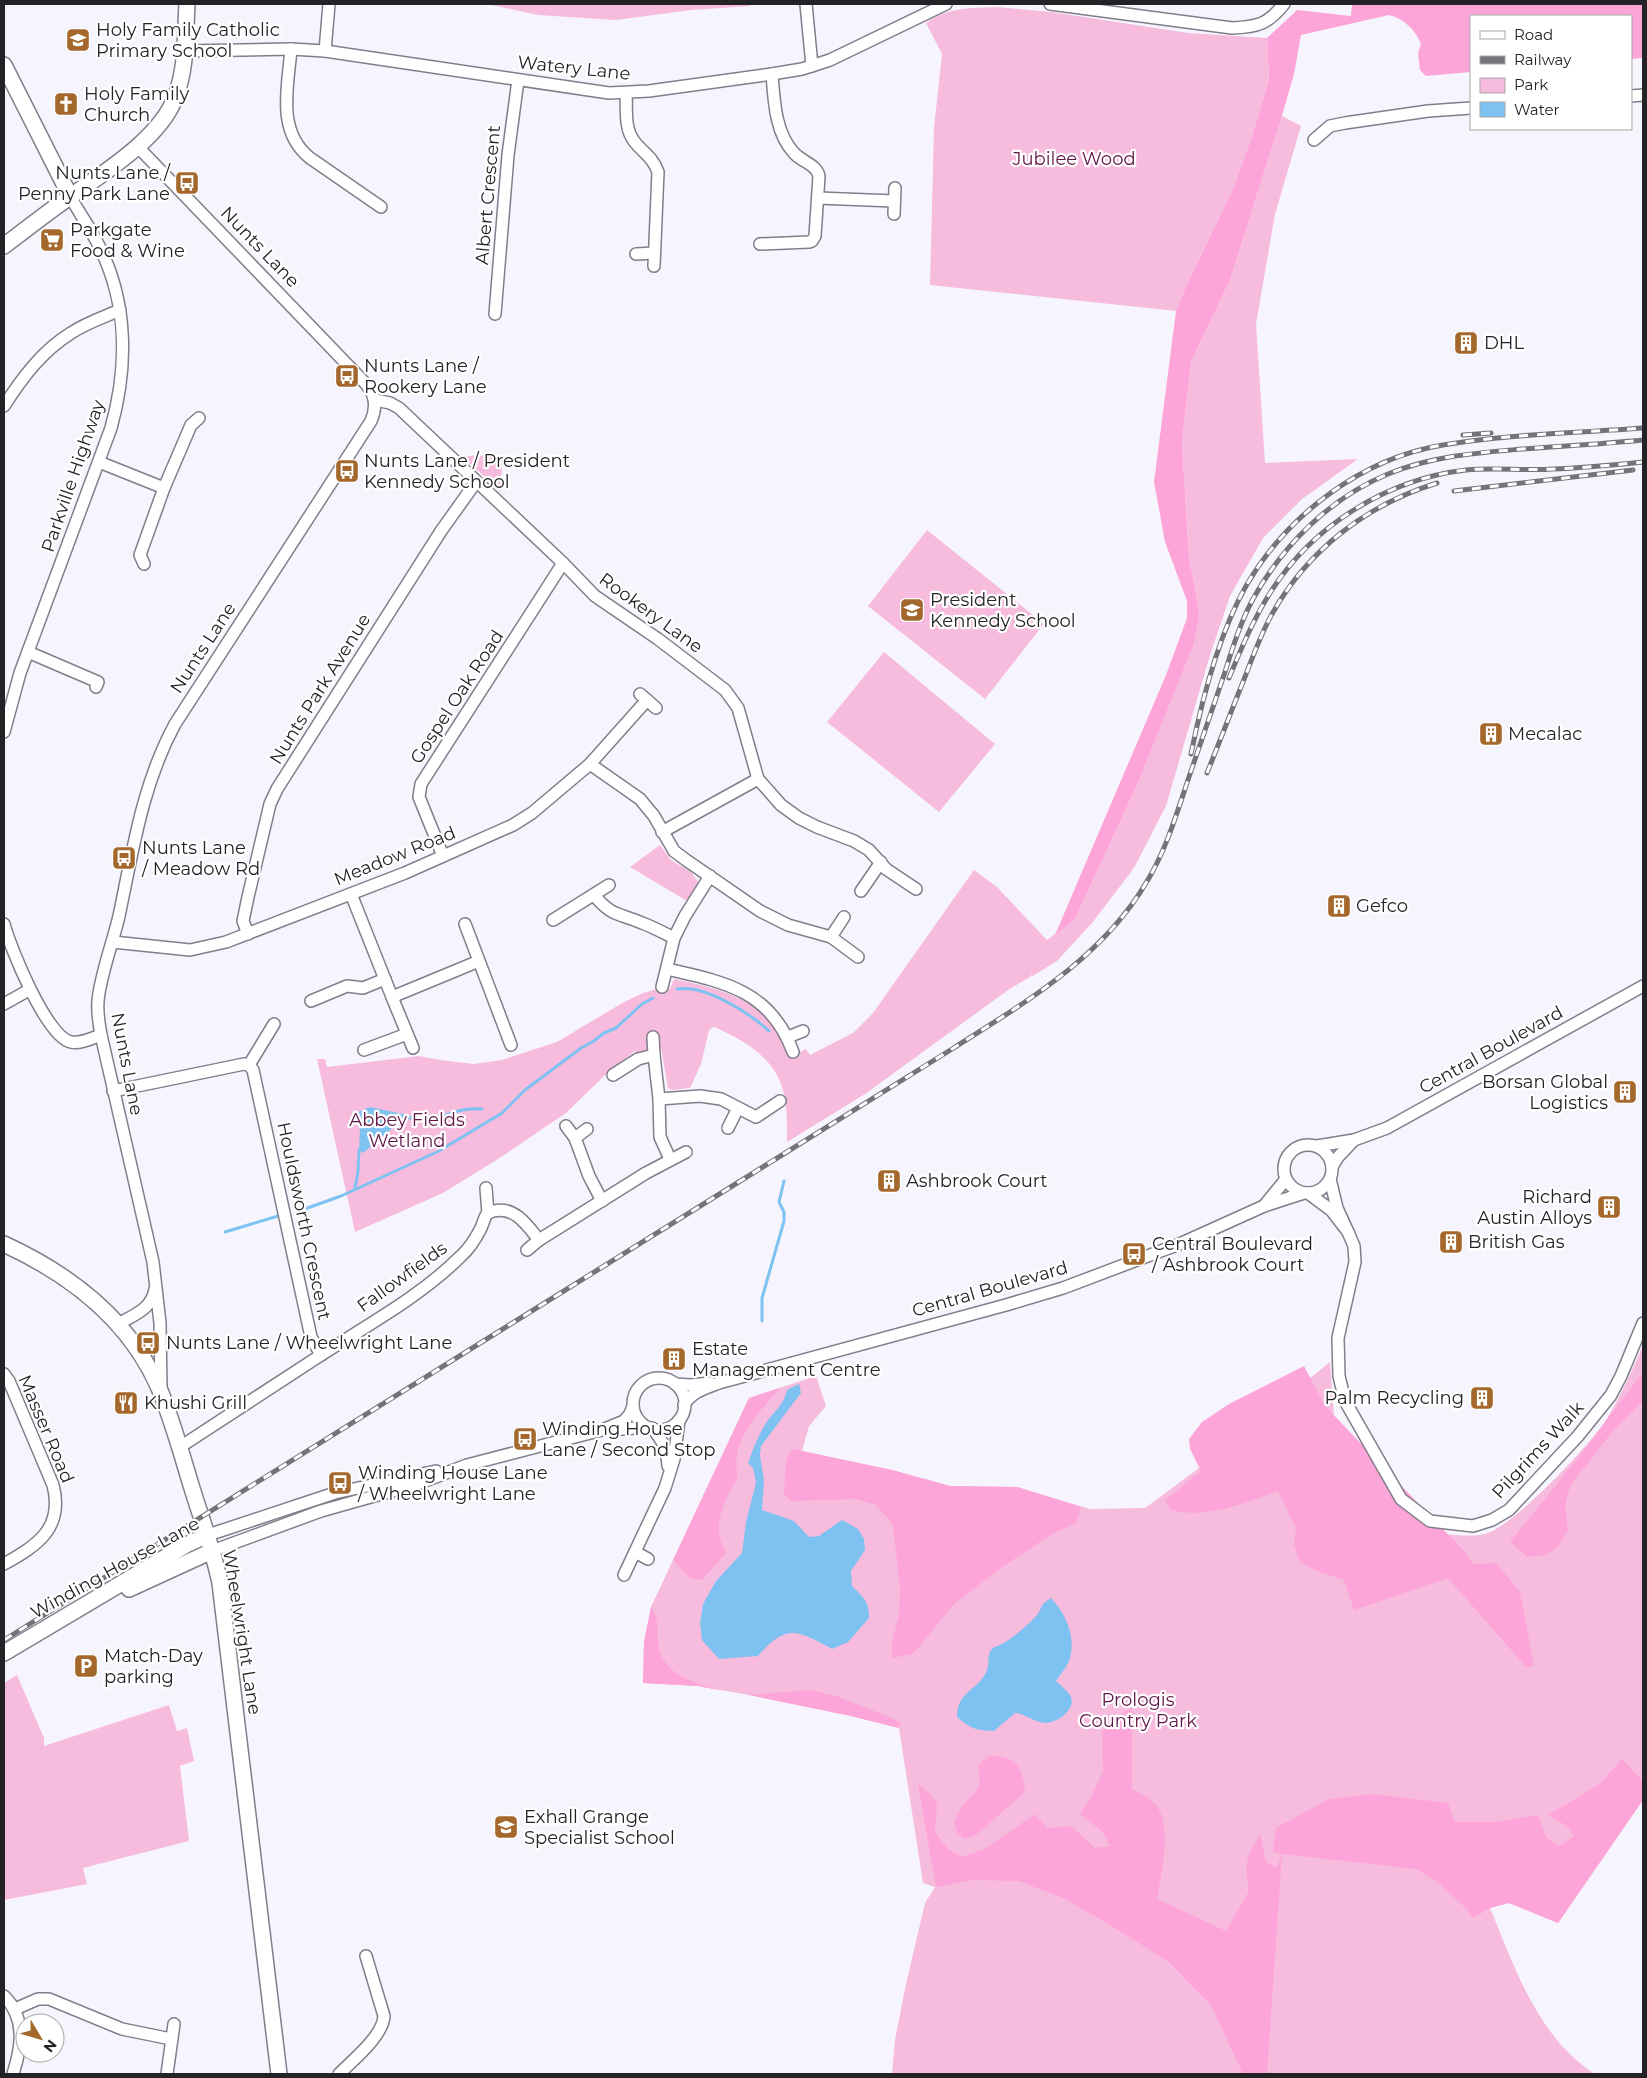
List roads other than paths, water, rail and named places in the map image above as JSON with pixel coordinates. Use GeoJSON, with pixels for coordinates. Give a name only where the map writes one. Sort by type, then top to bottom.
{"type":"FeatureCollection","features":[{"type":"Feature","properties":{"kind":"street"},"geometry":{"type":"LineString","coordinates":[[4,246],[137,146],[161,121],[172,105],[183,72],[187,4]]}},
{"type":"Feature","properties":{"kind":"street"},"geometry":{"type":"LineString","coordinates":[[325,51],[329,4]]}},
{"type":"Feature","properties":{"kind":"street"},"geometry":{"type":"LineString","coordinates":[[806,4],[812,66]]}},
{"type":"Feature","properties":{"kind":"street","name":"Watery Lane"},"geometry":{"type":"LineString","coordinates":[[184,51],[291,49],[325,51],[626,94],[772,74],[812,66],[855,48],[946,4]]}},
{"type":"Feature","properties":{"kind":"street"},"geometry":{"type":"LineString","coordinates":[[1050,4],[1232,28],[1250,28],[1265,23],[1284,4]]}},
{"type":"Feature","properties":{"kind":"street"},"geometry":{"type":"LineString","coordinates":[[291,49],[286,115],[288,125],[298,146],[310,158],[381,207]]}},
{"type":"Feature","properties":{"kind":"street"},"geometry":{"type":"LineString","coordinates":[[4,65],[70,196]]}},
{"type":"Feature","properties":{"kind":"street"},"geometry":{"type":"LineString","coordinates":[[760,244],[812,241],[815,236],[818,198],[818,172],[810,164],[795,156],[781,130],[776,110],[772,74]]}},
{"type":"Feature","properties":{"kind":"street","name":"Albert Crescent"},"geometry":{"type":"LineString","coordinates":[[495,314],[508,154],[518,80]]}},
{"type":"Feature","properties":{"kind":"street"},"geometry":{"type":"LineString","coordinates":[[626,94],[630,135],[655,163],[658,172],[654,266]]}},
{"type":"Feature","properties":{"kind":"street"},"geometry":{"type":"LineString","coordinates":[[1314,140],[1330,126],[1428,111],[1470,108]]}},
{"type":"Feature","properties":{"kind":"street","name":"Nunts Lane"},"geometry":{"type":"LineString","coordinates":[[137,146],[366,384],[375,400],[374,414],[371,421],[174,724],[162,747],[146,795],[98,1001],[101,1035],[153,1262],[160,1323],[161,1394]]}},
{"type":"Feature","properties":{"kind":"street"},"geometry":{"type":"LineString","coordinates":[[894,188],[894,214]]}},
{"type":"Feature","properties":{"kind":"street","name":"Parkville Highway"},"geometry":{"type":"LineString","coordinates":[[4,732],[28,652],[99,462],[117,407],[120,386],[123,347],[120,310],[106,260],[70,196]]}},
{"type":"Feature","properties":{"kind":"street"},"geometry":{"type":"LineString","coordinates":[[818,198],[894,201]]}},
{"type":"Feature","properties":{"kind":"street"},"geometry":{"type":"LineString","coordinates":[[636,254],[654,254]]}},
{"type":"Feature","properties":{"kind":"street"},"geometry":{"type":"LineString","coordinates":[[4,406],[26,373],[54,345],[75,330],[120,310]]}},
{"type":"Feature","properties":{"kind":"street","name":"Rookery Lane"},"geometry":{"type":"LineString","coordinates":[[375,400],[390,403],[399,408],[564,563],[595,596],[658,639],[725,690],[738,708],[758,780],[782,805],[798,818],[854,841],[869,850],[886,869],[916,889]]}},
{"type":"Feature","properties":{"kind":"street"},"geometry":{"type":"LineString","coordinates":[[144,564],[140,555],[164,488],[191,425],[199,418]]}},
{"type":"Feature","properties":{"kind":"street"},"geometry":{"type":"LineString","coordinates":[[99,462],[164,488]]}},
{"type":"Feature","properties":{"kind":"street","name":"Nunts Park Avenue"},"geometry":{"type":"LineString","coordinates":[[248,934],[243,921],[270,804],[277,789],[441,531],[476,482]]}},
{"type":"Feature","properties":{"kind":"street","name":"Gospel Oak Road"},"geometry":{"type":"LineString","coordinates":[[443,856],[418,797],[421,784],[564,563]]}},
{"type":"Feature","properties":{"kind":"street"},"geometry":{"type":"LineString","coordinates":[[28,652],[98,683]]}},
{"type":"Feature","properties":{"kind":"street","name":"Meadow Road"},"geometry":{"type":"LineString","coordinates":[[113,942],[190,950],[226,942],[443,856],[512,825],[532,813],[590,764],[643,697],[656,708]]}},
{"type":"Feature","properties":{"kind":"street"},"geometry":{"type":"LineString","coordinates":[[590,764],[640,799],[654,816],[674,851],[760,911],[788,925],[831,937],[858,957]]}},
{"type":"Feature","properties":{"kind":"street"},"geometry":{"type":"LineString","coordinates":[[662,832],[758,780]]}},
{"type":"Feature","properties":{"kind":"street"},"geometry":{"type":"LineString","coordinates":[[860,891],[881,862]]}},
{"type":"Feature","properties":{"kind":"street"},"geometry":{"type":"LineString","coordinates":[[663,985],[674,938],[710,876]]}},
{"type":"Feature","properties":{"kind":"street"},"geometry":{"type":"LineString","coordinates":[[553,920],[609,886]]}},
{"type":"Feature","properties":{"kind":"street"},"geometry":{"type":"LineString","coordinates":[[351,894],[412,1048]]}},
{"type":"Feature","properties":{"kind":"street"},"geometry":{"type":"LineString","coordinates":[[594,895],[612,912],[623,918],[640,922],[674,938]]}},
{"type":"Feature","properties":{"kind":"street"},"geometry":{"type":"LineString","coordinates":[[831,937],[844,917]]}},
{"type":"Feature","properties":{"kind":"street"},"geometry":{"type":"LineString","coordinates":[[4,924],[29,990],[56,1031],[65,1040],[80,1042],[101,1035]]}},
{"type":"Feature","properties":{"kind":"street"},"geometry":{"type":"LineString","coordinates":[[465,924],[511,1045]]}},
{"type":"Feature","properties":{"kind":"street"},"geometry":{"type":"LineString","coordinates":[[392,996],[479,961]]}},
{"type":"Feature","properties":{"kind":"street"},"geometry":{"type":"LineString","coordinates":[[667,969],[717,980],[750,996],[774,1015],[788,1037],[793,1052]]}},
{"type":"Feature","properties":{"kind":"street"},"geometry":{"type":"LineString","coordinates":[[311,1001],[347,986],[363,988],[385,979]]}},
{"type":"Feature","properties":{"kind":"street","name":"Central Boulevard"},"geometry":{"type":"LineString","coordinates":[[1317,1146],[1354,1140],[1386,1128],[1643,986]]}},
{"type":"Feature","properties":{"kind":"street"},"geometry":{"type":"LineString","coordinates":[[4,1004],[29,990]]}},
{"type":"Feature","properties":{"kind":"street"},"geometry":{"type":"LineString","coordinates":[[113,1091],[244,1064],[249,1065],[274,1024]]}},
{"type":"Feature","properties":{"kind":"street"},"geometry":{"type":"LineString","coordinates":[[788,1037],[802,1031]]}},
{"type":"Feature","properties":{"kind":"street"},"geometry":{"type":"LineString","coordinates":[[364,1050],[407,1034]]}},
{"type":"Feature","properties":{"kind":"street"},"geometry":{"type":"LineString","coordinates":[[653,1037],[659,1099],[660,1137],[670,1159]]}},
{"type":"Feature","properties":{"kind":"street"},"geometry":{"type":"LineString","coordinates":[[613,1075],[638,1059],[654,1054]]}},
{"type":"Feature","properties":{"kind":"street","name":"Houldsworth Crescent"},"geometry":{"type":"LineString","coordinates":[[249,1065],[253,1070],[312,1337],[321,1355]]}},
{"type":"Feature","properties":{"kind":"street"},"geometry":{"type":"LineString","coordinates":[[659,1099],[700,1096],[721,1099],[756,1117],[780,1101]]}},
{"type":"Feature","properties":{"kind":"street"},"geometry":{"type":"LineString","coordinates":[[728,1128],[738,1108]]}},
{"type":"Feature","properties":{"kind":"street"},"geometry":{"type":"LineString","coordinates":[[566,1126],[575,1138],[589,1176],[602,1201]]}},
{"type":"Feature","properties":{"kind":"street"},"geometry":{"type":"LineString","coordinates":[[575,1138],[587,1129]]}},
{"type":"Feature","properties":{"kind":"street","name":"Central Boulevard"},"geometry":{"type":"LineString","coordinates":[[1331,1173],[1338,1157],[1354,1140]]}},
{"type":"Feature","properties":{"kind":"street"},"geometry":{"type":"LineString","coordinates":[[1305,1145],[1317,1146],[1328,1155],[1331,1173],[1322,1188],[1306,1193],[1291,1187],[1286,1178],[1285,1160],[1292,1150],[1305,1145]]}},
{"type":"Feature","properties":{"kind":"street"},"geometry":{"type":"LineString","coordinates":[[527,1250],[539,1240],[670,1159],[686,1152]]}},
{"type":"Feature","properties":{"kind":"street","name":"Pilgrims Walk"},"geometry":{"type":"LineString","coordinates":[[1331,1173],[1338,1208],[1354,1246],[1355,1262],[1338,1338],[1339,1376],[1345,1401],[1397,1493],[1411,1509],[1430,1521],[1473,1526],[1492,1520],[1508,1510],[1578,1436],[1611,1395],[1643,1323]]}},
{"type":"Feature","properties":{"kind":"street","name":"Central Boulevard"},"geometry":{"type":"LineString","coordinates":[[1264,1206],[1286,1178]]}},
{"type":"Feature","properties":{"kind":"street"},"geometry":{"type":"LineString","coordinates":[[486,1188],[488,1213],[494,1210],[504,1210],[514,1214],[526,1223],[539,1240]]}},
{"type":"Feature","properties":{"kind":"street","name":"Central Boulevard"},"geometry":{"type":"LineString","coordinates":[[684,1405],[697,1392],[719,1383],[1063,1288],[1182,1243],[1264,1206],[1306,1193]]}},
{"type":"Feature","properties":{"kind":"street","name":"Pilgrims Walk"},"geometry":{"type":"LineString","coordinates":[[1306,1193],[1330,1210],[1348,1232]]}},
{"type":"Feature","properties":{"kind":"street","name":"Fallowfields"},"geometry":{"type":"LineString","coordinates":[[321,1355],[428,1284],[451,1266],[476,1238],[488,1213]]}},
{"type":"Feature","properties":{"kind":"street","name":"Wheelwright Lane"},"geometry":{"type":"LineString","coordinates":[[4,1244],[42,1263],[72,1283],[102,1307],[118,1324],[145,1363],[161,1394],[180,1447],[208,1535],[220,1583],[279,2074]]}},
{"type":"Feature","properties":{"kind":"street","name":"Nunts Lane"},"geometry":{"type":"LineString","coordinates":[[118,1324],[140,1312],[148,1305],[153,1297],[155,1280]]}},
{"type":"Feature","properties":{"kind":"street"},"geometry":{"type":"LineString","coordinates":[[180,1447],[321,1355]]}},
{"type":"Feature","properties":{"kind":"street","name":"Masser Road"},"geometry":{"type":"LineString","coordinates":[[4,1374],[16,1397],[56,1496],[53,1521],[46,1534],[27,1551],[4,1564]]}},
{"type":"Feature","properties":{"kind":"street"},"geometry":{"type":"LineString","coordinates":[[624,1575],[654,1513],[669,1475],[674,1459],[679,1420],[684,1405],[682,1392],[675,1384],[661,1378],[645,1382],[637,1390],[633,1406],[639,1420],[649,1427],[664,1443],[667,1451],[669,1475]]}},
{"type":"Feature","properties":{"kind":"street","name":"Central Boulevard"},"geometry":{"type":"LineString","coordinates":[[675,1384],[719,1383]]}},
{"type":"Feature","properties":{"kind":"street","name":"Winding House Lane"},"geometry":{"type":"LineString","coordinates":[[9,1650],[186,1545],[208,1535],[335,1493],[467,1466],[602,1430],[624,1421],[630,1414],[633,1406]]}},
{"type":"Feature","properties":{"kind":"street"},"geometry":{"type":"LineString","coordinates":[[649,1427],[668,1428],[679,1420]]}},
{"type":"Feature","properties":{"kind":"street","name":"Winding House Lane"},"geometry":{"type":"LineString","coordinates":[[602,1430],[649,1427]]}},
{"type":"Feature","properties":{"kind":"street","name":"Winding House Lane"},"geometry":{"type":"LineString","coordinates":[[9,1650],[136,1585],[212,1551],[321,1511],[417,1484],[467,1466]]}},
{"type":"Feature","properties":{"kind":"street"},"geometry":{"type":"LineString","coordinates":[[635,1552],[648,1559]]}},
{"type":"Feature","properties":{"kind":"street"},"geometry":{"type":"LineString","coordinates":[[339,2074],[375,2036],[383,2023],[384,2016],[363,1963]]}},
{"type":"Feature","properties":{"kind":"street"},"geometry":{"type":"LineString","coordinates":[[4,1996],[15,2009],[20,2026],[21,2040],[13,2074]]}},
{"type":"Feature","properties":{"kind":"street"},"geometry":{"type":"LineString","coordinates":[[15,2009],[38,1999],[49,1999],[122,2030],[171,2039]]}},
{"type":"Feature","properties":{"kind":"street"},"geometry":{"type":"LineString","coordinates":[[167,2074],[174,2024]]}},
{"type":"Feature","properties":{"kind":"water"},"geometry":{"type":"Polygon","coordinates":[[[370,1107],[403,1114],[407,1119],[397,1124],[363,1153],[359,1150],[360,1131],[356,1118],[358,1112],[370,1107]]]}},
{"type":"Feature","properties":{"kind":"water"},"geometry":{"type":"Polygon","coordinates":[[[799,1384],[801,1393],[761,1446],[760,1455],[764,1481],[762,1510],[794,1521],[809,1537],[819,1536],[842,1520],[858,1529],[864,1539],[865,1550],[851,1571],[852,1586],[865,1600],[869,1618],[848,1642],[832,1649],[810,1637],[793,1633],[777,1638],[758,1656],[719,1659],[702,1640],[700,1623],[703,1604],[716,1581],[742,1553],[746,1522],[756,1483],[753,1468],[748,1463],[756,1443],[766,1423],[784,1400],[787,1390],[799,1384]]]}},
{"type":"Feature","properties":{"kind":"water"},"geometry":{"type":"Polygon","coordinates":[[[1051,1598],[1061,1611],[1071,1635],[1072,1644],[1069,1661],[1056,1681],[1070,1695],[1072,1700],[1068,1710],[1060,1718],[1049,1723],[1015,1713],[994,1731],[978,1729],[966,1724],[957,1717],[958,1708],[964,1696],[983,1677],[988,1667],[991,1650],[1003,1644],[1021,1630],[1037,1615],[1044,1603],[1051,1598]]]}},
{"type":"Feature","properties":{"kind":"waterway"},"geometry":{"type":"LineString","coordinates":[[677,989],[688,989],[713,995],[738,1008],[769,1031]]}},
{"type":"Feature","properties":{"kind":"waterway"},"geometry":{"type":"LineString","coordinates":[[299,1211],[341,1196],[439,1151],[502,1113],[525,1090],[581,1048],[604,1033],[616,1028],[642,1004],[653,998]]}},
{"type":"Feature","properties":{"kind":"waterway"},"geometry":{"type":"LineString","coordinates":[[407,1118],[431,1119],[461,1110],[482,1109]]}},
{"type":"Feature","properties":{"kind":"waterway"},"geometry":{"type":"LineString","coordinates":[[355,1188],[359,1150]]}},
{"type":"Feature","properties":{"kind":"waterway"},"geometry":{"type":"LineString","coordinates":[[762,1321],[762,1298],[784,1221],[784,1212],[779,1202],[784,1181]]}},
{"type":"Feature","properties":{"kind":"waterway"},"geometry":{"type":"LineString","coordinates":[[225,1232],[278,1216]]}},
{"type":"Feature","properties":{"kind":"railway"},"geometry":{"type":"LineString","coordinates":[[1191,754],[1200,711],[1213,667],[1236,605],[1246,586],[1263,560],[1283,536],[1305,514],[1330,494],[1356,477],[1384,463],[1413,452],[1443,445],[1518,436],[1643,428]]}},
{"type":"Feature","properties":{"kind":"railway"},"geometry":{"type":"LineString","coordinates":[[1463,435],[1491,433]]}},
{"type":"Feature","properties":{"kind":"railway"},"geometry":{"type":"LineString","coordinates":[[4,1640],[952,1049],[1033,996],[1084,957],[1107,935],[1128,910],[1146,883],[1160,856],[1177,814],[1244,617],[1253,599],[1265,579],[1294,542],[1310,525],[1347,496],[1388,474],[1438,459],[1488,452],[1643,440]]}},
{"type":"Feature","properties":{"kind":"railway"},"geometry":{"type":"LineString","coordinates":[[1229,678],[1258,614],[1287,569],[1307,547],[1330,527],[1380,495],[1437,475],[1466,470],[1564,469],[1643,462]]}},
{"type":"Feature","properties":{"kind":"railway"},"geometry":{"type":"LineString","coordinates":[[1454,491],[1633,470]]}},
{"type":"Feature","properties":{"kind":"railway"},"geometry":{"type":"LineString","coordinates":[[1207,773],[1264,629],[1287,591],[1303,570],[1321,550],[1363,517],[1411,492],[1437,483]]}},
{"type":"Feature","properties":{"kind":"place","name":"Holy Family Catholic Primary School"},"geometry":{"type":"Point","coordinates":[78,40]}},
{"type":"Feature","properties":{"kind":"place","name":"Holy Family Church"},"geometry":{"type":"Point","coordinates":[66,104]}},
{"type":"Feature","properties":{"kind":"place","name":"Nunts Lane / Penny Park Lane"},"geometry":{"type":"Point","coordinates":[187,183]}},
{"type":"Feature","properties":{"kind":"place","name":"Parkgate Food & Wine"},"geometry":{"type":"Point","coordinates":[52,240]}},
{"type":"Feature","properties":{"kind":"place","name":"DHL"},"geometry":{"type":"Point","coordinates":[1466,343]}},
{"type":"Feature","properties":{"kind":"place","name":"Nunts Lane / Rookery Lane"},"geometry":{"type":"Point","coordinates":[347,376]}},
{"type":"Feature","properties":{"kind":"place","name":"Nunts Lane / President Kennedy School"},"geometry":{"type":"Point","coordinates":[347,471]}},
{"type":"Feature","properties":{"kind":"place","name":"President Kennedy School"},"geometry":{"type":"Point","coordinates":[912,610]}},
{"type":"Feature","properties":{"kind":"place","name":"Mecalac"},"geometry":{"type":"Point","coordinates":[1491,734]}},
{"type":"Feature","properties":{"kind":"place","name":"Nunts Lane / Meadow Rd"},"geometry":{"type":"Point","coordinates":[124,858]}},
{"type":"Feature","properties":{"kind":"place","name":"Gefco"},"geometry":{"type":"Point","coordinates":[1339,906]}},
{"type":"Feature","properties":{"kind":"place","name":"Borsan Global Logistics"},"geometry":{"type":"Point","coordinates":[1625,1092]}},
{"type":"Feature","properties":{"kind":"place","name":"Ashbrook Court"},"geometry":{"type":"Point","coordinates":[889,1181]}},
{"type":"Feature","properties":{"kind":"place","name":"Richard Austin Alloys"},"geometry":{"type":"Point","coordinates":[1609,1207]}},
{"type":"Feature","properties":{"kind":"place","name":"British Gas"},"geometry":{"type":"Point","coordinates":[1451,1242]}},
{"type":"Feature","properties":{"kind":"place","name":"Central Boulevard / Ashbrook Court"},"geometry":{"type":"Point","coordinates":[1134,1254]}},
{"type":"Feature","properties":{"kind":"place","name":"Nunts Lane / Wheelwright Lane"},"geometry":{"type":"Point","coordinates":[148,1343]}},
{"type":"Feature","properties":{"kind":"place","name":"Estate Management Centre"},"geometry":{"type":"Point","coordinates":[674,1359]}},
{"type":"Feature","properties":{"kind":"place","name":"Palm Recycling"},"geometry":{"type":"Point","coordinates":[1482,1398]}},
{"type":"Feature","properties":{"kind":"place","name":"Khushi Grill"},"geometry":{"type":"Point","coordinates":[126,1403]}},
{"type":"Feature","properties":{"kind":"place","name":"Winding House Lane / Second Stop"},"geometry":{"type":"Point","coordinates":[525,1439]}},
{"type":"Feature","properties":{"kind":"place","name":"Winding House Lane / Wheelwright Lane"},"geometry":{"type":"Point","coordinates":[340,1483]}},
{"type":"Feature","properties":{"kind":"place","name":"Match-Day parking"},"geometry":{"type":"Point","coordinates":[86,1666]}},
{"type":"Feature","properties":{"kind":"place","name":"Exhall Grange Specialist School"},"geometry":{"type":"Point","coordinates":[506,1827]}},
{"type":"Feature","properties":{"kind":"park label","name":"Jubilee Wood"},"geometry":{"type":"Point","coordinates":[1074,159]}},
{"type":"Feature","properties":{"kind":"park label","name":"Abbey Fields Wetland"},"geometry":{"type":"Point","coordinates":[407,1130]}},
{"type":"Feature","properties":{"kind":"park label","name":"Prologis Country Park"},"geometry":{"type":"Point","coordinates":[1138,1710]}}]}
